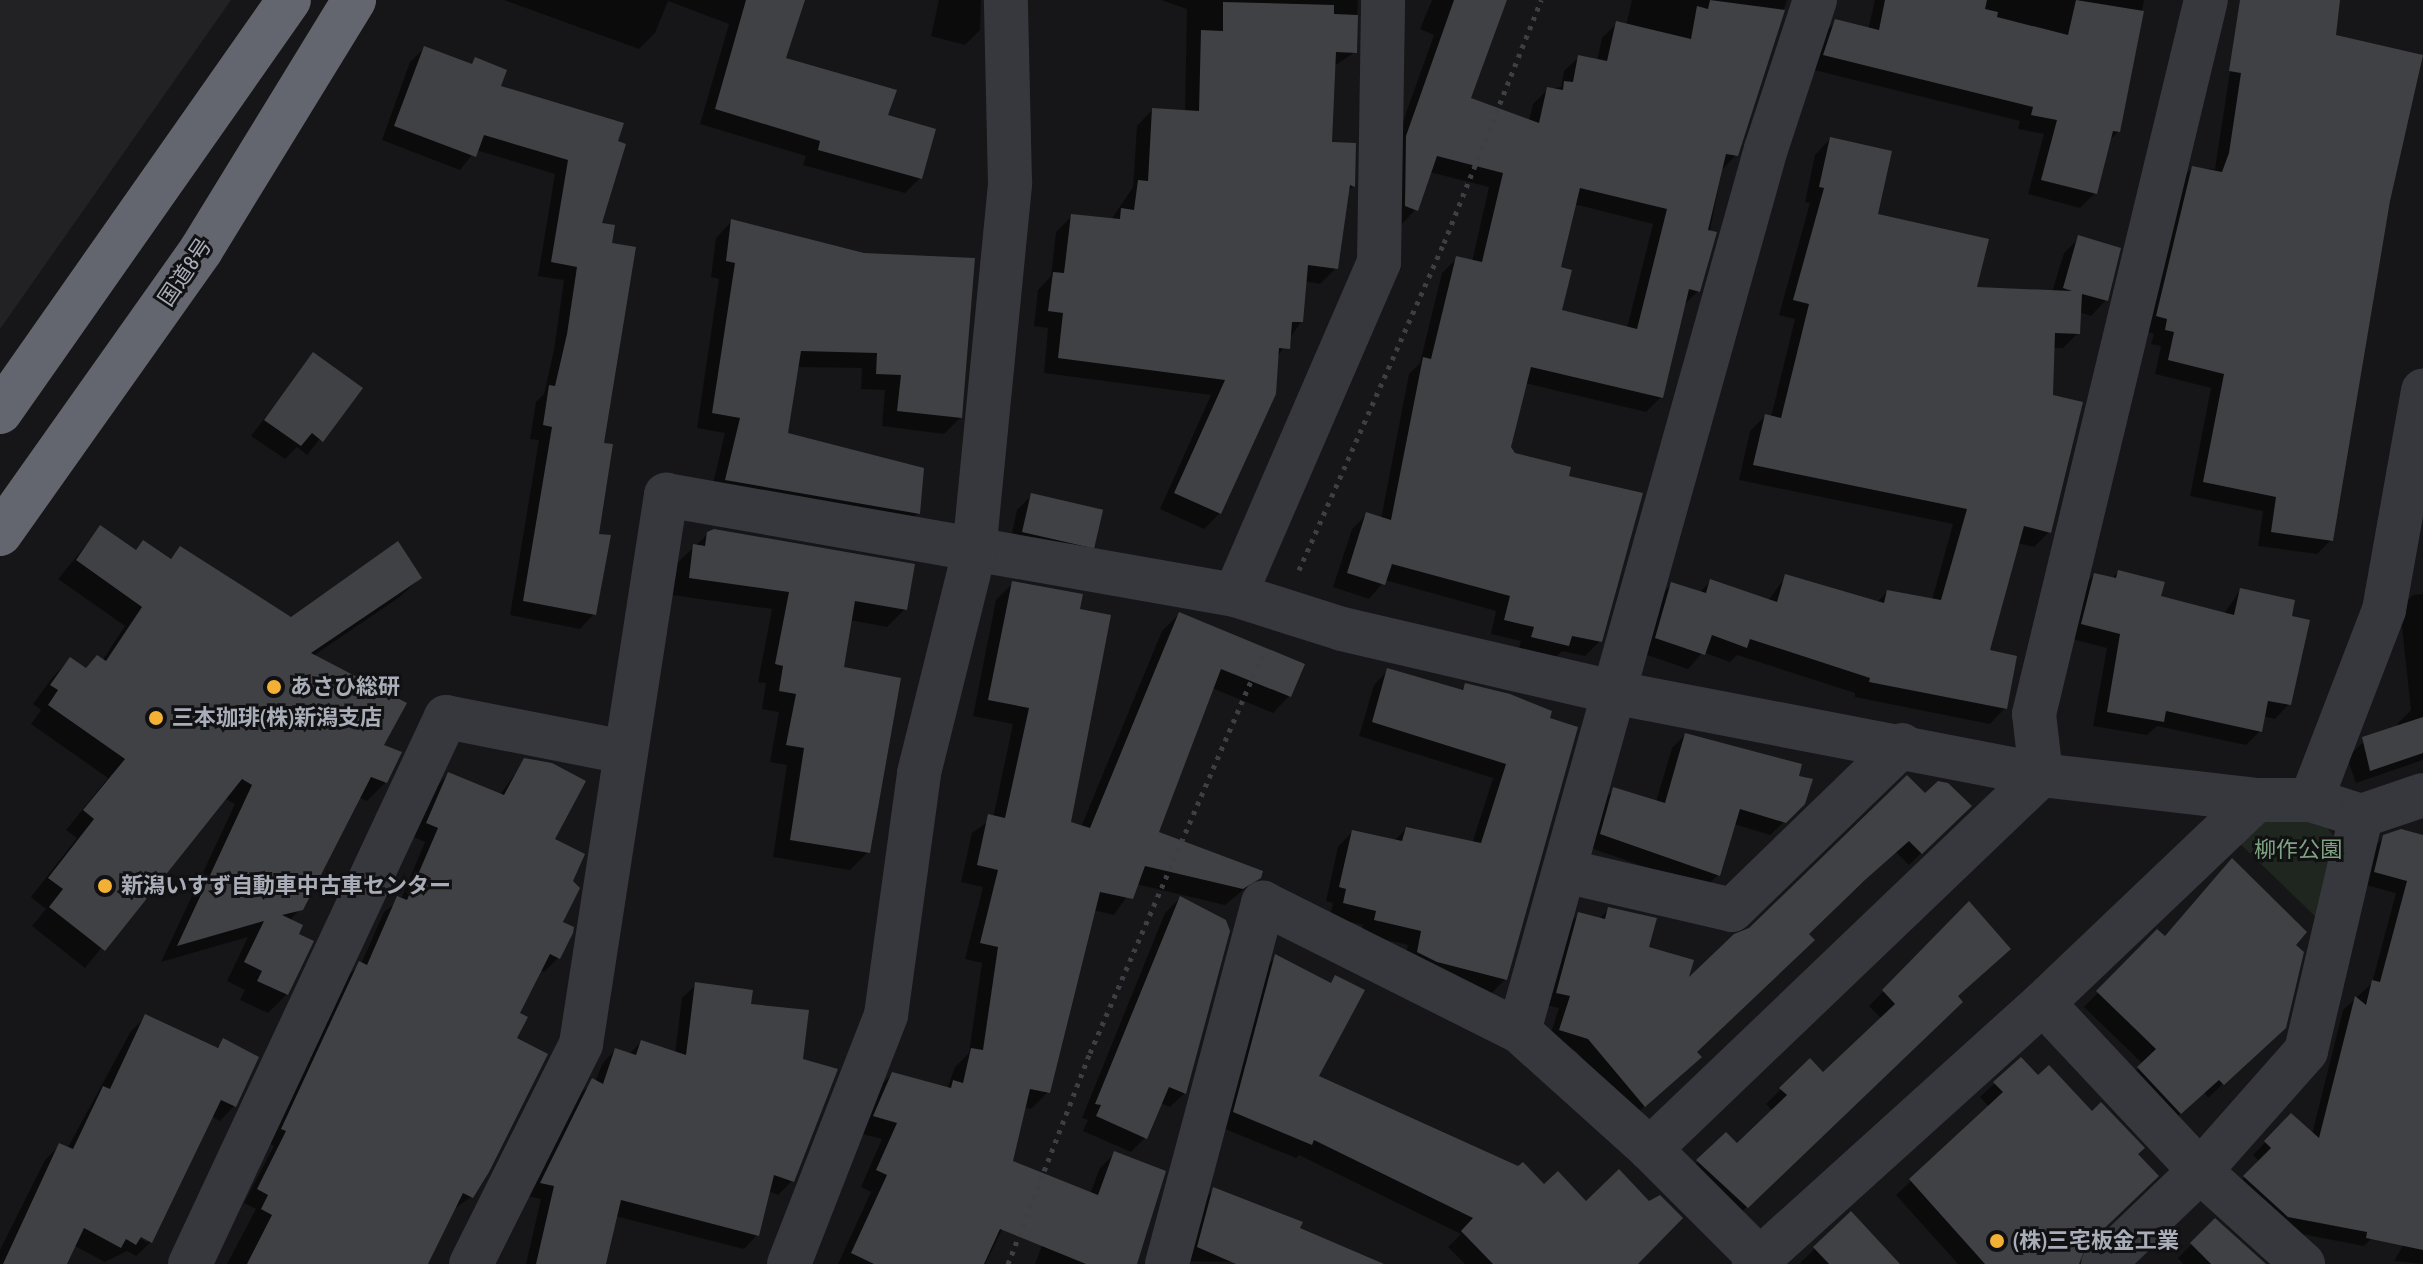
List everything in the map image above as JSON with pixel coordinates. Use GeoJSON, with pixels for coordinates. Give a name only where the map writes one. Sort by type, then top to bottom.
{"type":"FeatureCollection","features":[{"type":"Feature","properties":{"kind":"highway"},"geometry":{"type":"LineString","coordinates":[[0,412],[289,0]]}},
{"type":"Feature","properties":{"kind":"highway","name":"国道8号"},"geometry":{"type":"LineString","coordinates":[[0,534],[201,250],[354,0]]}},
{"type":"Feature","properties":{"kind":"street"},"geometry":{"type":"LineString","coordinates":[[789,1264],[886,1015],[919,773],[974,552],[1010,183],[1006,0]]}},
{"type":"Feature","properties":{"kind":"street"},"geometry":{"type":"LineString","coordinates":[[1235,595],[1379,262],[1383,0]]}},
{"type":"Feature","properties":{"kind":"street"},"geometry":{"type":"LineString","coordinates":[[1519,1031],[1617,693],[1766,149],[1815,0]]}},
{"type":"Feature","properties":{"kind":"street"},"geometry":{"type":"LineString","coordinates":[[2041,775],[2034,714],[2206,0]]}},
{"type":"Feature","properties":{"kind":"street"},"geometry":{"type":"LineString","coordinates":[[2311,800],[2384,610],[2423,390]]}},
{"type":"Feature","properties":{"kind":"street"},"geometry":{"type":"LineString","coordinates":[[471,1264],[581,1044],[666,495],[974,552],[1235,595],[1342,629],[1617,693],[1902,745],[2041,775],[2256,800],[2311,800],[2361,816],[2423,795]]}},
{"type":"Feature","properties":{"kind":"street"},"geometry":{"type":"LineString","coordinates":[[190,1264],[446,717],[624,752]]}},
{"type":"Feature","properties":{"kind":"street"},"geometry":{"type":"LineString","coordinates":[[1565,871],[1732,910],[1902,745]]}},
{"type":"Feature","properties":{"kind":"street"},"geometry":{"type":"LineString","coordinates":[[1650,1149],[2041,775]]}},
{"type":"Feature","properties":{"kind":"street"},"geometry":{"type":"LineString","coordinates":[[1167,1264],[1263,903],[1519,1031],[1650,1149],[1760,1262],[2043,1003],[2256,800]]}},
{"type":"Feature","properties":{"kind":"street"},"geometry":{"type":"LineString","coordinates":[[2103,1264],[2200,1171],[2306,1051],[2361,816]]}},
{"type":"Feature","properties":{"kind":"street"},"geometry":{"type":"LineString","coordinates":[[2043,1003],[2200,1171],[2303,1264]]}},
{"type":"Feature","properties":{"kind":"shaded area"},"geometry":{"type":"Polygon","coordinates":[[[0,0],[231,0],[0,329],[0,0]]]}},
{"type":"Feature","properties":{"kind":"green space","name":"柳作公園"},"geometry":{"type":"Polygon","coordinates":[[[2269,812],[2317,815],[2336,839],[2318,919],[2235,839],[2269,812]]]}},
{"type":"Feature","properties":{"kind":"building"},"geometry":{"type":"Polygon","coordinates":[[[746,0],[805,0],[786,58],[897,90],[888,115],[936,129],[922,179],[818,150],[820,141],[715,109],[746,0]]]}},
{"type":"Feature","properties":{"kind":"building"},"geometry":{"type":"Polygon","coordinates":[[[1454,0],[1507,0],[1471,98],[1539,123],[1547,87],[1563,90],[1564,81],[1573,82],[1578,55],[1607,61],[1616,21],[1691,39],[1697,6],[1708,9],[1710,0],[1785,10],[1738,156],[1726,154],[1708,230],[1717,232],[1700,292],[1689,289],[1663,398],[1531,367],[1511,447],[1515,453],[1571,467],[1569,476],[1643,493],[1602,642],[1572,636],[1569,646],[1531,637],[1534,627],[1504,620],[1510,596],[1392,564],[1385,585],[1347,573],[1366,512],[1391,520],[1423,357],[1431,359],[1456,256],[1482,262],[1503,173],[1437,156],[1418,211],[1405,206],[1406,136],[1454,0]],[[1580,188],[1561,267],[1572,270],[1562,310],[1637,329],[1667,209],[1580,188]]]}},
{"type":"Feature","properties":{"kind":"building"},"geometry":{"type":"Polygon","coordinates":[[[1885,0],[1987,0],[1985,9],[1998,12],[1997,17],[2068,35],[2076,0],[2144,11],[2120,132],[2113,131],[2097,194],[2041,180],[2057,120],[2031,115],[2033,107],[1823,55],[1835,19],[1879,30],[1885,0]]]}},
{"type":"Feature","properties":{"kind":"building"},"geometry":{"type":"Polygon","coordinates":[[[2240,0],[2340,0],[2336,35],[2423,55],[2390,201],[2333,541],[2271,532],[2276,497],[2203,482],[2224,374],[2168,360],[2174,332],[2165,330],[2167,319],[2156,316],[2192,166],[2222,172],[2229,153],[2241,73],[2229,71],[2240,0]]]}},
{"type":"Feature","properties":{"kind":"building"},"geometry":{"type":"Polygon","coordinates":[[[1223,2],[1334,5],[1334,14],[1358,15],[1357,53],[1336,52],[1332,142],[1356,143],[1355,187],[1350,185],[1338,269],[1308,265],[1303,322],[1292,322],[1290,349],[1279,348],[1276,394],[1221,514],[1174,493],[1225,380],[1058,358],[1063,313],[1048,311],[1053,272],[1064,273],[1071,214],[1120,219],[1121,208],[1134,210],[1138,180],[1148,181],[1152,108],[1199,111],[1201,30],[1223,31],[1223,2]]]}},
{"type":"Feature","properties":{"kind":"building"},"geometry":{"type":"Polygon","coordinates":[[[424,46],[472,64],[475,57],[507,70],[501,86],[624,123],[618,141],[626,144],[602,223],[615,225],[612,243],[636,247],[604,443],[613,444],[599,534],[611,535],[596,615],[523,601],[552,427],[543,425],[549,385],[555,386],[577,267],[551,262],[568,160],[484,135],[476,157],[394,126],[424,46]]]}},
{"type":"Feature","properties":{"kind":"building"},"geometry":{"type":"Polygon","coordinates":[[[1830,137],[1892,151],[1878,214],[1989,239],[1977,287],[2072,291],[2063,288],[2078,235],[2121,248],[2108,301],[2082,294],[2080,334],[2055,333],[2053,395],[2083,402],[2051,533],[2024,526],[1990,650],[2017,656],[2007,709],[1869,682],[1870,678],[1750,639],[1747,648],[1712,635],[1705,655],[1655,638],[1671,582],[1706,593],[1710,579],[1777,602],[1785,574],[1884,603],[1887,590],[1941,600],[1967,509],[1753,465],[1765,414],[1781,418],[1809,304],[1793,300],[1824,188],[1819,187],[1830,137]]]}},
{"type":"Feature","properties":{"kind":"building"},"geometry":{"type":"Polygon","coordinates":[[[731,219],[864,253],[975,258],[962,418],[897,411],[901,375],[876,374],[877,353],[801,351],[788,433],[924,468],[920,514],[725,480],[740,418],[712,413],[735,263],[726,261],[731,219]]]}},
{"type":"Feature","properties":{"kind":"building"},"geometry":{"type":"Polygon","coordinates":[[[313,352],[363,388],[323,442],[312,433],[301,446],[264,420],[313,352]]]}},
{"type":"Feature","properties":{"kind":"building"},"geometry":{"type":"Polygon","coordinates":[[[1031,493],[1103,510],[1094,549],[1022,532],[1031,493]]]}},
{"type":"Feature","properties":{"kind":"building"},"geometry":{"type":"Polygon","coordinates":[[[100,525],[136,550],[143,540],[171,559],[180,546],[291,617],[398,541],[422,578],[311,653],[407,703],[384,745],[402,752],[387,783],[371,777],[303,910],[282,915],[303,925],[299,934],[314,941],[288,995],[257,981],[262,971],[244,962],[264,921],[177,946],[252,785],[242,779],[105,951],[49,907],[63,889],[48,878],[94,819],[83,810],[125,759],[48,705],[58,690],[50,685],[70,657],[86,668],[97,655],[106,661],[142,607],[76,560],[100,525]]]}},
{"type":"Feature","properties":{"kind":"building"},"geometry":{"type":"Polygon","coordinates":[[[714,529],[915,564],[907,610],[855,601],[844,667],[901,678],[870,853],[790,840],[804,748],[786,745],[796,694],[779,691],[783,666],[775,664],[789,592],[689,578],[693,544],[705,546],[707,532],[714,529]]]}},
{"type":"Feature","properties":{"kind":"building"},"geometry":{"type":"Polygon","coordinates":[[[2118,570],[2165,582],[2161,596],[2234,615],[2240,588],[2295,600],[2292,616],[2310,620],[2291,705],[2268,701],[2262,732],[2166,711],[2164,722],[2107,712],[2120,634],[2081,624],[2094,573],[2116,578],[2118,570]]]}},
{"type":"Feature","properties":{"kind":"building"},"geometry":{"type":"Polygon","coordinates":[[[1012,581],[1083,594],[1080,609],[1111,615],[1071,822],[1090,828],[1179,612],[1305,664],[1291,697],[1221,669],[1159,832],[1263,871],[1261,878],[1243,889],[1145,866],[1133,899],[1100,892],[1050,1093],[1030,1089],[1013,1161],[1098,1195],[1114,1151],[1166,1171],[1137,1264],[1086,1264],[1000,1229],[984,1264],[874,1264],[851,1253],[887,1175],[876,1170],[897,1123],[873,1116],[892,1072],[951,1088],[953,1080],[963,1083],[971,1048],[983,1050],[998,947],[980,943],[998,870],[977,865],[988,814],[1005,818],[1029,708],[988,700],[1012,581]]]}},
{"type":"Feature","properties":{"kind":"building"},"geometry":{"type":"Polygon","coordinates":[[[1387,668],[1463,690],[1465,683],[1510,694],[1552,711],[1550,718],[1578,727],[1507,980],[1437,962],[1417,952],[1421,931],[1374,920],[1376,911],[1343,903],[1346,889],[1339,887],[1352,830],[1402,841],[1406,827],[1481,843],[1506,764],[1372,722],[1387,668]]]}},
{"type":"Feature","properties":{"kind":"building"},"geometry":{"type":"Polygon","coordinates":[[[2423,717],[2423,753],[2370,771],[2362,737],[2423,717]]]}},
{"type":"Feature","properties":{"kind":"building"},"geometry":{"type":"Polygon","coordinates":[[[1685,733],[1802,764],[1799,776],[1813,779],[1805,804],[1786,823],[1740,809],[1720,876],[1600,834],[1613,787],[1665,803],[1685,733]]]}},
{"type":"Feature","properties":{"kind":"building"},"geometry":{"type":"Polygon","coordinates":[[[524,758],[552,763],[586,781],[555,839],[585,854],[573,881],[580,888],[563,922],[574,927],[573,933],[560,959],[550,954],[520,1013],[528,1017],[517,1038],[548,1054],[489,1172],[473,1198],[463,1193],[428,1264],[247,1264],[272,1215],[261,1209],[268,1195],[257,1189],[286,1131],[281,1129],[359,961],[367,965],[397,896],[407,900],[438,828],[426,823],[448,772],[504,795],[524,758]]]}},
{"type":"Feature","properties":{"kind":"building"},"geometry":{"type":"Polygon","coordinates":[[[1907,775],[1925,793],[1938,781],[1948,783],[1972,806],[1922,854],[1909,841],[1865,880],[1809,934],[1815,940],[1697,1052],[1702,1057],[1645,1107],[1588,1039],[1559,1030],[1570,996],[1556,993],[1578,912],[1605,919],[1608,907],[1657,918],[1649,947],[1694,960],[1689,977],[1734,934],[1749,928],[1907,775]]]}},
{"type":"Feature","properties":{"kind":"building"},"geometry":{"type":"Polygon","coordinates":[[[2401,829],[2423,835],[2423,1250],[2366,1238],[2367,1232],[2288,1217],[2243,1176],[2271,1148],[2264,1141],[2291,1113],[2319,1138],[2355,996],[2366,1005],[2372,980],[2380,982],[2407,881],[2374,872],[2383,835],[2401,829]]]}},
{"type":"Feature","properties":{"kind":"building"},"geometry":{"type":"Polygon","coordinates":[[[2232,858],[2307,932],[2296,945],[2304,952],[2286,1028],[2224,1085],[2219,1080],[2181,1114],[2137,1067],[2156,1049],[2096,991],[2157,929],[2165,936],[2232,858]]]}},
{"type":"Feature","properties":{"kind":"building"},"geometry":{"type":"Polygon","coordinates":[[[1180,896],[1226,920],[1230,931],[1186,1094],[1169,1087],[1147,1139],[1096,1116],[1101,1105],[1095,1104],[1180,896]]]}},
{"type":"Feature","properties":{"kind":"building"},"geometry":{"type":"Polygon","coordinates":[[[1969,901],[2011,949],[1958,996],[1963,1002],[1748,1208],[1696,1160],[1726,1132],[1737,1143],[1787,1095],[1779,1088],[1810,1058],[1823,1072],[1895,1004],[1882,990],[1969,901]]]}},
{"type":"Feature","properties":{"kind":"building"},"geometry":{"type":"Polygon","coordinates":[[[1275,954],[1331,983],[1335,975],[1365,990],[1319,1076],[1518,1166],[1523,1162],[1544,1184],[1558,1171],[1586,1201],[1619,1169],[1649,1201],[1660,1195],[1683,1218],[1638,1264],[1493,1264],[1461,1231],[1473,1218],[1314,1140],[1312,1145],[1233,1112],[1275,954]]]}},
{"type":"Feature","properties":{"kind":"building"},"geometry":{"type":"Polygon","coordinates":[[[695,982],[753,990],[751,1004],[809,1010],[803,1059],[838,1069],[794,1182],[774,1175],[759,1236],[621,1200],[606,1264],[536,1264],[554,1186],[540,1183],[592,1078],[603,1084],[615,1048],[636,1055],[641,1040],[686,1055],[695,982]]]}},
{"type":"Feature","properties":{"kind":"building"},"geometry":{"type":"Polygon","coordinates":[[[145,1014],[218,1048],[223,1038],[259,1057],[236,1107],[221,1100],[152,1243],[141,1237],[136,1245],[126,1239],[121,1248],[84,1228],[67,1264],[3,1264],[59,1143],[73,1149],[103,1086],[110,1089],[145,1014]]]}},
{"type":"Feature","properties":{"kind":"building"},"geometry":{"type":"Polygon","coordinates":[[[2021,1057],[2038,1075],[2049,1065],[2092,1111],[2101,1102],[2145,1148],[2138,1154],[2159,1176],[2086,1246],[2079,1264],[1985,1264],[1909,1179],[2003,1092],[1993,1082],[2021,1057]]]}},
{"type":"Feature","properties":{"kind":"building"},"geometry":{"type":"Polygon","coordinates":[[[1213,1187],[1303,1222],[1300,1228],[1384,1264],[1236,1264],[1197,1247],[1213,1187]]]}},
{"type":"Feature","properties":{"kind":"building"},"geometry":{"type":"Polygon","coordinates":[[[1851,1211],[1900,1264],[1829,1264],[1813,1247],[1851,1211]]]}},
{"type":"Feature","properties":{"kind":"building"},"geometry":{"type":"Polygon","coordinates":[[[2215,1218],[2266,1264],[2211,1264],[2190,1243],[2215,1218]]]}},
{"type":"Feature","properties":{"kind":"place","name":"あさひ総研"},"geometry":{"type":"Point","coordinates":[274,687]}},
{"type":"Feature","properties":{"kind":"place","name":"三本珈琲(株)新潟支店"},"geometry":{"type":"Point","coordinates":[156,718]}},
{"type":"Feature","properties":{"kind":"place","name":"新潟いすず自動車中古車センター"},"geometry":{"type":"Point","coordinates":[105,886]}},
{"type":"Feature","properties":{"kind":"place","name":"(株)三宅板金工業"},"geometry":{"type":"Point","coordinates":[1997,1241]}}]}
